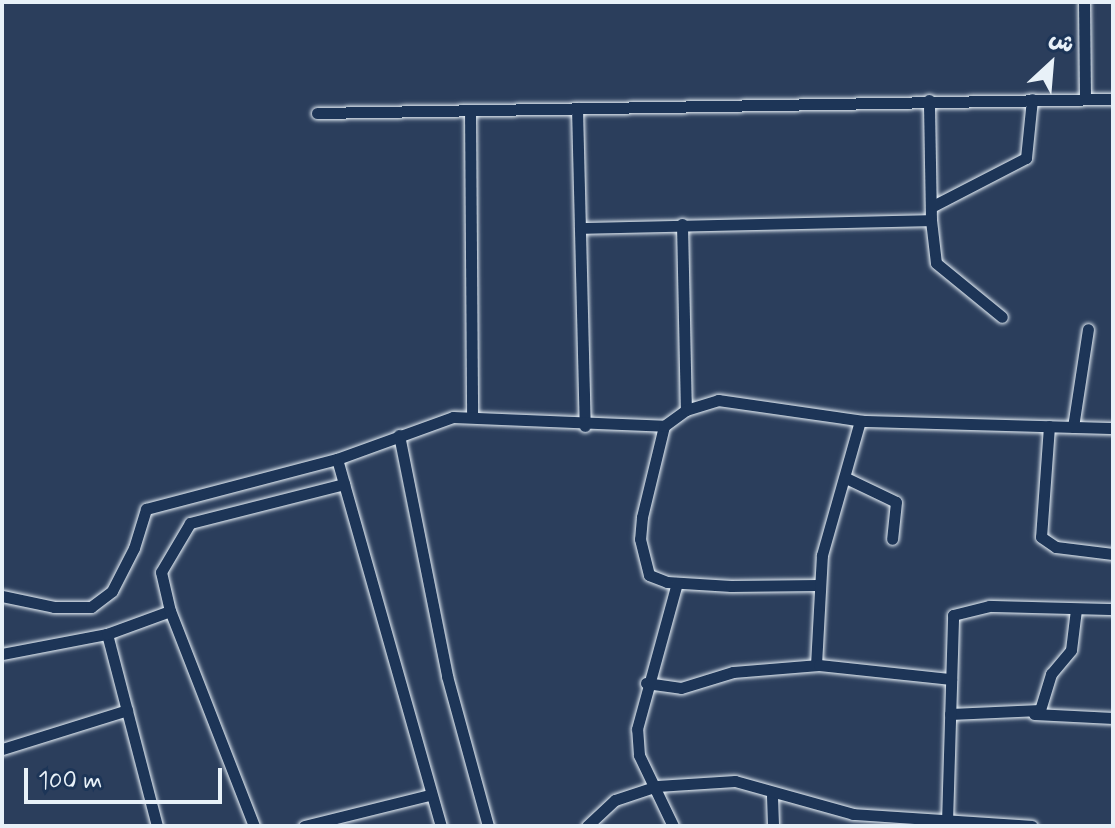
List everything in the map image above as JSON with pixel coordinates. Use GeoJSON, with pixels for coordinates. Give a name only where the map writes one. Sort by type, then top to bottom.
{"type":"FeatureCollection","features":[{"type":"Feature","properties":{"kind":"street"},"geometry":{"type":"LineString","coordinates":[[1084,2],[1085,99]]}},
{"type":"Feature","properties":{"kind":"street"},"geometry":{"type":"LineString","coordinates":[[931,207],[1026,158],[1032,99]]}},
{"type":"Feature","properties":{"kind":"street"},"geometry":{"type":"LineString","coordinates":[[317,113],[1113,99]]}},
{"type":"Feature","properties":{"kind":"street"},"geometry":{"type":"LineString","coordinates":[[929,100],[931,220],[936,263],[1002,317]]}},
{"type":"Feature","properties":{"kind":"street"},"geometry":{"type":"LineString","coordinates":[[577,108],[585,426]]}},
{"type":"Feature","properties":{"kind":"street"},"geometry":{"type":"LineString","coordinates":[[470,110],[472,416]]}},
{"type":"Feature","properties":{"kind":"street"},"geometry":{"type":"LineString","coordinates":[[580,228],[931,220]]}},
{"type":"Feature","properties":{"kind":"street"},"geometry":{"type":"LineString","coordinates":[[682,224],[686,410]]}},
{"type":"Feature","properties":{"kind":"street"},"geometry":{"type":"LineString","coordinates":[[1073,427],[1088,329]]}},
{"type":"Feature","properties":{"kind":"street"},"geometry":{"type":"LineString","coordinates":[[2,596],[54,607],[91,607],[112,591],[146,509],[337,459],[453,417],[585,426],[664,426],[686,410],[718,400],[860,421],[1113,428]]}},
{"type":"Feature","properties":{"kind":"street"},"geometry":{"type":"LineString","coordinates":[[816,665],[818,585],[826,533],[846,478],[860,421]]}},
{"type":"Feature","properties":{"kind":"street"},"geometry":{"type":"LineString","coordinates":[[664,426],[640,539],[649,575],[677,583],[818,585]]}},
{"type":"Feature","properties":{"kind":"street"},"geometry":{"type":"LineString","coordinates":[[1049,426],[1041,537],[1056,547],[1113,554]]}},
{"type":"Feature","properties":{"kind":"street"},"geometry":{"type":"LineString","coordinates":[[399,435],[447,676],[488,826]]}},
{"type":"Feature","properties":{"kind":"street"},"geometry":{"type":"LineString","coordinates":[[337,459],[429,795],[441,826]]}},
{"type":"Feature","properties":{"kind":"street"},"geometry":{"type":"LineString","coordinates":[[846,478],[896,502],[892,539]]}},
{"type":"Feature","properties":{"kind":"street"},"geometry":{"type":"LineString","coordinates":[[254,826],[170,611],[161,572],[190,523],[344,484]]}},
{"type":"Feature","properties":{"kind":"street"},"geometry":{"type":"LineString","coordinates":[[673,826],[657,786],[639,755],[637,729],[646,683],[677,583]]}},
{"type":"Feature","properties":{"kind":"street"},"geometry":{"type":"LineString","coordinates":[[947,822],[951,621],[957,612],[989,606],[1113,609]]}},
{"type":"Feature","properties":{"kind":"street"},"geometry":{"type":"LineString","coordinates":[[1034,714],[1044,705],[1051,674],[1071,650],[1076,609]]}},
{"type":"Feature","properties":{"kind":"street"},"geometry":{"type":"LineString","coordinates":[[2,654],[107,634],[170,611]]}},
{"type":"Feature","properties":{"kind":"street"},"geometry":{"type":"LineString","coordinates":[[107,634],[157,826]]}},
{"type":"Feature","properties":{"kind":"street"},"geometry":{"type":"LineString","coordinates":[[646,683],[681,688],[733,672],[816,665],[951,679]]}},
{"type":"Feature","properties":{"kind":"street"},"geometry":{"type":"LineString","coordinates":[[2,749],[127,710]]}},
{"type":"Feature","properties":{"kind":"street"},"geometry":{"type":"LineString","coordinates":[[950,714],[1113,718]]}},
{"type":"Feature","properties":{"kind":"street"},"geometry":{"type":"LineString","coordinates":[[587,826],[615,800],[657,786],[735,781],[772,796],[853,814],[1032,826]]}},
{"type":"Feature","properties":{"kind":"street"},"geometry":{"type":"LineString","coordinates":[[304,826],[429,795]]}},
{"type":"Feature","properties":{"kind":"street"},"geometry":{"type":"LineString","coordinates":[[772,796],[773,826]]}}]}
